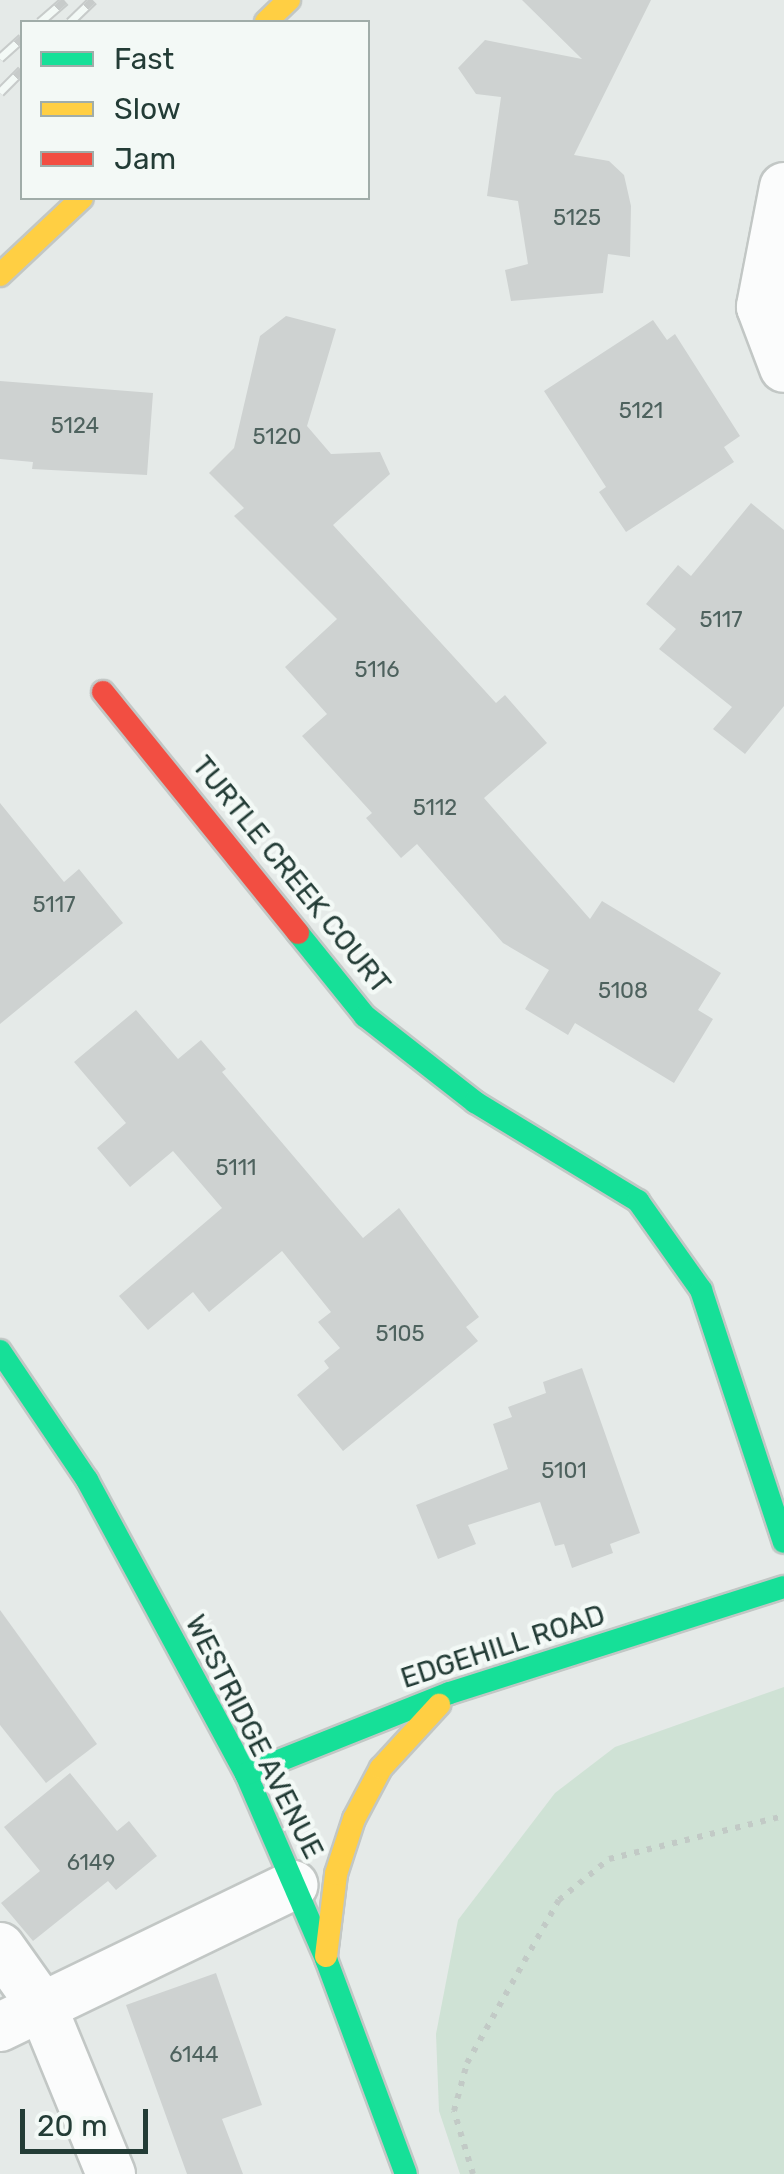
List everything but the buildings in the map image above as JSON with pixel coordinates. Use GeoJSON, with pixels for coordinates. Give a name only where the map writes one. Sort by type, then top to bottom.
{"type":"FeatureCollection","features":[{"type":"Feature","properties":{"kind":"street"},"geometry":{"type":"LineString","coordinates":[[268,20],[290,0]]}},
{"type":"Feature","properties":{"kind":"street"},"geometry":{"type":"LineString","coordinates":[[784,187],[761,307],[784,368]]}},
{"type":"Feature","properties":{"kind":"street"},"geometry":{"type":"LineString","coordinates":[[0,275],[80,200]]}},
{"type":"Feature","properties":{"kind":"street","name":"TURTLE CREEK COURT"},"geometry":{"type":"LineString","coordinates":[[103,692],[365,1016],[475,1102],[638,1200],[700,1290],[784,1542]]}},
{"type":"Feature","properties":{"kind":"street","name":"WESTRIDGE AVENUE"},"geometry":{"type":"LineString","coordinates":[[0,1352],[87,1480],[246,1774],[326,1959],[406,2174]]}},
{"type":"Feature","properties":{"kind":"street","name":"EDGEHILL ROAD"},"geometry":{"type":"LineString","coordinates":[[246,1774],[450,1693],[784,1587]]}},
{"type":"Feature","properties":{"kind":"street"},"geometry":{"type":"LineString","coordinates":[[326,1959],[336,1874],[354,1819],[381,1768],[450,1693]]}},
{"type":"Feature","properties":{"kind":"street"},"geometry":{"type":"LineString","coordinates":[[0,2027],[294,1885]]}},
{"type":"Feature","properties":{"kind":"street"},"geometry":{"type":"LineString","coordinates":[[0,1947],[42,2006],[112,2174]]}},
{"type":"Feature","properties":{"kind":"path"},"geometry":{"type":"LineString","coordinates":[[473,2174],[454,2110],[468,2063],[559,1900],[609,1859],[784,1816]]}},
{"type":"Feature","properties":{"kind":"green space"},"geometry":{"type":"Polygon","coordinates":[[[784,1687],[784,2174],[460,2174],[439,2111],[436,2034],[458,1920],[555,1793],[615,1747],[784,1687]]]}},
{"type":"Feature","properties":{"kind":"railway"},"geometry":{"type":"LineString","coordinates":[[42,20],[65,0]]}},
{"type":"Feature","properties":{"kind":"railway"},"geometry":{"type":"LineString","coordinates":[[72,20],[93,0]]}},
{"type":"Feature","properties":{"kind":"railway"},"geometry":{"type":"LineString","coordinates":[[0,58],[20,40]]}},
{"type":"Feature","properties":{"kind":"railway"},"geometry":{"type":"LineString","coordinates":[[0,92],[20,72]]}},
{"type":"Feature","properties":{"kind":"traffic: fast"},"geometry":{"type":"LineString","coordinates":[[298,933],[365,1016],[475,1102],[638,1201],[701,1290],[784,1542]]}},
{"type":"Feature","properties":{"kind":"traffic: fast"},"geometry":{"type":"LineString","coordinates":[[0,1351],[87,1480],[246,1774],[326,1959],[406,2174]]}},
{"type":"Feature","properties":{"kind":"traffic: fast"},"geometry":{"type":"LineString","coordinates":[[246,1774],[450,1693],[784,1587]]}},
{"type":"Feature","properties":{"kind":"traffic: slow"},"geometry":{"type":"LineString","coordinates":[[268,20],[289,0]]}},
{"type":"Feature","properties":{"kind":"traffic: slow"},"geometry":{"type":"LineString","coordinates":[[0,275],[80,200]]}},
{"type":"Feature","properties":{"kind":"traffic: slow"},"geometry":{"type":"LineString","coordinates":[[326,1956],[336,1874],[354,1819],[381,1768],[439,1705]]}},
{"type":"Feature","properties":{"kind":"traffic: jam"},"geometry":{"type":"LineString","coordinates":[[103,692],[298,933]]}}]}
